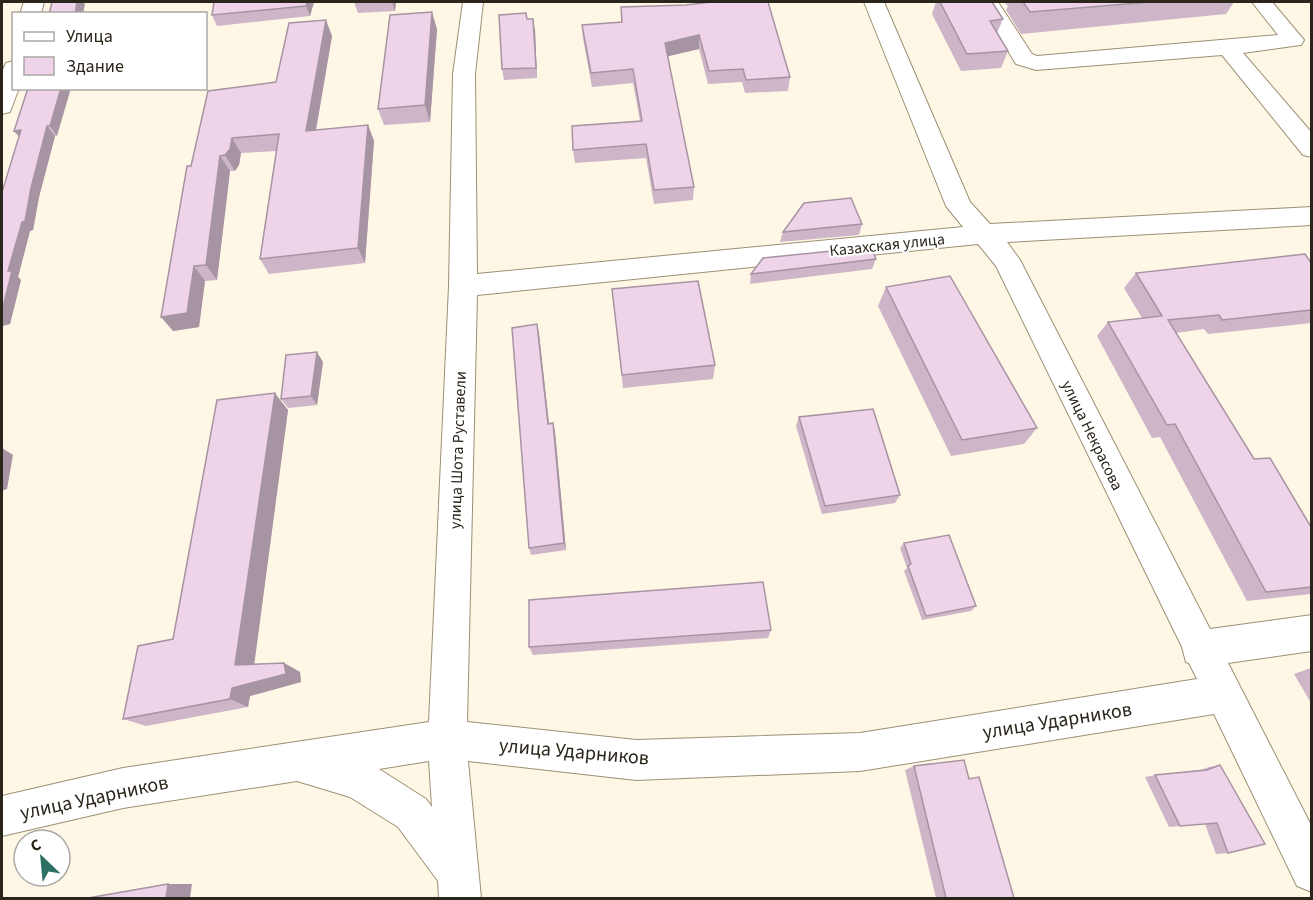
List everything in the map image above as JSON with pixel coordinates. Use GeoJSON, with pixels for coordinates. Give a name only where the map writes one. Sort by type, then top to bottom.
{"type":"FeatureCollection","features":[{"type":"Feature","properties":{"kind":"street","name":"улица Шота Руставели"},"geometry":{"type":"LineString","coordinates":[[459,886],[447,739],[463,286],[464,74],[473,2]]}},
{"type":"Feature","properties":{"kind":"street","name":"улица Некрасова"},"geometry":{"type":"LineString","coordinates":[[874,2],[959,206],[986,234],[1006,260],[1311,872]]}},
{"type":"Feature","properties":{"kind":"street"},"geometry":{"type":"LineString","coordinates":[[988,2],[1024,58],[1032,63],[1228,48],[1293,40],[1262,2]]}},
{"type":"Feature","properties":{"kind":"street"},"geometry":{"type":"LineString","coordinates":[[1228,48],[1311,150]]}},
{"type":"Feature","properties":{"kind":"street"},"geometry":{"type":"LineString","coordinates":[[2,107],[12,74]]}},
{"type":"Feature","properties":{"kind":"street","name":"Казахская улица"},"geometry":{"type":"LineString","coordinates":[[463,286],[986,234],[1311,216]]}},
{"type":"Feature","properties":{"kind":"street"},"geometry":{"type":"LineString","coordinates":[[1199,649],[1311,633]]}},
{"type":"Feature","properties":{"kind":"street","name":"улица Ударников"},"geometry":{"type":"LineString","coordinates":[[2,816],[123,788],[447,739],[636,760],[860,752],[1221,694]]}},
{"type":"Feature","properties":{"kind":"street"},"geometry":{"type":"LineString","coordinates":[[292,762],[359,779],[412,813],[459,886]]}},
{"type":"Feature","properties":{"kind":"building"},"geometry":{"type":"Polygon","coordinates":[[[52,2],[77,2],[75,12],[50,12],[52,2]]]}},
{"type":"Feature","properties":{"kind":"building"},"geometry":{"type":"Polygon","coordinates":[[[214,2],[307,2],[306,6],[212,15],[214,2]]]}},
{"type":"Feature","properties":{"kind":"building"},"geometry":{"type":"Polygon","coordinates":[[[712,2],[768,2],[790,77],[746,80],[743,69],[709,71],[699,35],[665,43],[694,187],[654,190],[646,144],[573,150],[572,126],[642,121],[633,69],[591,73],[582,25],[622,22],[621,7],[712,2]]]}},
{"type":"Feature","properties":{"kind":"building"},"geometry":{"type":"Polygon","coordinates":[[[940,2],[992,2],[1003,19],[990,21],[1008,51],[967,54],[940,2]]]}},
{"type":"Feature","properties":{"kind":"building"},"geometry":{"type":"Polygon","coordinates":[[[1023,2],[1150,2],[1030,12],[1023,2]]]}},
{"type":"Feature","properties":{"kind":"building"},"geometry":{"type":"Polygon","coordinates":[[[432,12],[425,105],[378,109],[390,15],[432,12]]]}},
{"type":"Feature","properties":{"kind":"building"},"geometry":{"type":"Polygon","coordinates":[[[526,13],[527,19],[533,19],[536,68],[502,69],[499,15],[526,13]]]}},
{"type":"Feature","properties":{"kind":"building"},"geometry":{"type":"Polygon","coordinates":[[[326,20],[306,131],[368,125],[358,248],[260,259],[279,134],[232,138],[230,149],[225,155],[220,156],[206,265],[194,266],[187,313],[161,317],[187,166],[191,166],[208,91],[276,82],[289,23],[326,20]]]}},
{"type":"Feature","properties":{"kind":"building"},"geometry":{"type":"Polygon","coordinates":[[[27,90],[60,90],[50,126],[47,126],[25,221],[22,222],[8,271],[12,271],[2,311],[2,192],[21,130],[14,131],[27,90]]]}},
{"type":"Feature","properties":{"kind":"building"},"geometry":{"type":"Polygon","coordinates":[[[851,198],[862,224],[783,232],[804,203],[851,198]]]}},
{"type":"Feature","properties":{"kind":"building"},"geometry":{"type":"Polygon","coordinates":[[[871,247],[876,259],[751,274],[763,258],[871,247]]]}},
{"type":"Feature","properties":{"kind":"building"},"geometry":{"type":"Polygon","coordinates":[[[1305,254],[1311,263],[1311,310],[1222,320],[1219,315],[1168,320],[1254,459],[1270,458],[1311,527],[1311,587],[1266,592],[1175,424],[1167,425],[1108,322],[1162,316],[1136,273],[1305,254]]]}},
{"type":"Feature","properties":{"kind":"building"},"geometry":{"type":"Polygon","coordinates":[[[950,276],[1037,428],[962,440],[886,287],[950,276]]]}},
{"type":"Feature","properties":{"kind":"building"},"geometry":{"type":"Polygon","coordinates":[[[698,281],[715,365],[622,375],[612,289],[698,281]]]}},
{"type":"Feature","properties":{"kind":"building"},"geometry":{"type":"Polygon","coordinates":[[[537,324],[548,424],[553,423],[564,543],[529,548],[512,328],[537,324]]]}},
{"type":"Feature","properties":{"kind":"building"},"geometry":{"type":"Polygon","coordinates":[[[317,352],[311,396],[281,399],[286,355],[317,352]]]}},
{"type":"Feature","properties":{"kind":"building"},"geometry":{"type":"Polygon","coordinates":[[[275,393],[235,665],[284,663],[286,674],[232,688],[230,699],[123,719],[138,646],[173,639],[217,400],[275,393]]]}},
{"type":"Feature","properties":{"kind":"building"},"geometry":{"type":"Polygon","coordinates":[[[873,409],[900,495],[825,506],[799,417],[873,409]]]}},
{"type":"Feature","properties":{"kind":"building"},"geometry":{"type":"Polygon","coordinates":[[[949,535],[976,606],[926,616],[908,566],[911,564],[904,543],[949,535]]]}},
{"type":"Feature","properties":{"kind":"building"},"geometry":{"type":"Polygon","coordinates":[[[763,582],[771,630],[529,647],[529,600],[763,582]]]}},
{"type":"Feature","properties":{"kind":"building"},"geometry":{"type":"Polygon","coordinates":[[[964,760],[969,779],[979,777],[1014,898],[946,898],[914,766],[964,760]]]}},
{"type":"Feature","properties":{"kind":"building"},"geometry":{"type":"Polygon","coordinates":[[[1220,765],[1265,844],[1228,853],[1217,823],[1180,826],[1155,775],[1207,770],[1220,765]]]}},
{"type":"Feature","properties":{"kind":"building"},"geometry":{"type":"Polygon","coordinates":[[[168,884],[166,898],[88,898],[168,884]]]}}]}
